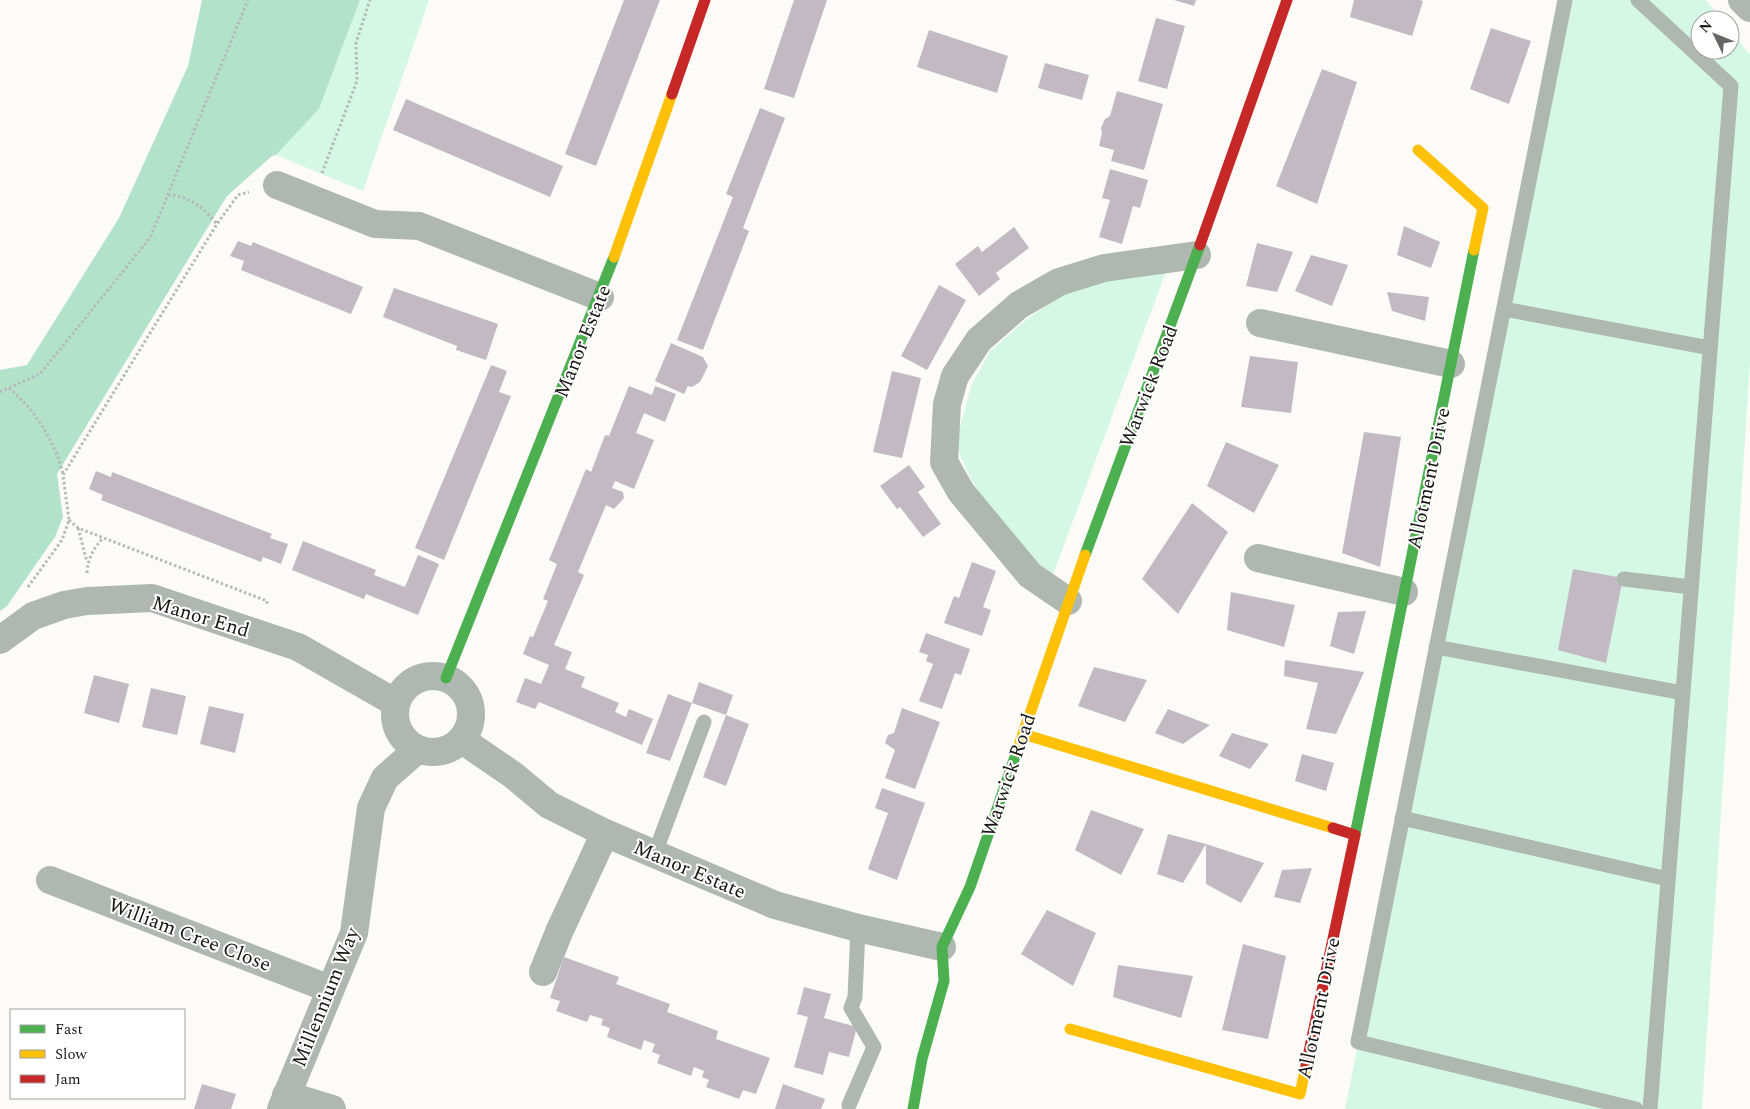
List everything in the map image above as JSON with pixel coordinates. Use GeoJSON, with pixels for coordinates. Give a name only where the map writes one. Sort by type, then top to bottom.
{"type":"FeatureCollection","features":[{"type":"Feature","properties":{"kind":"street","name":"Manor Estate"},"geometry":{"type":"LineString","coordinates":[[446,678],[600,297],[704,0]]}},
{"type":"Feature","properties":{"kind":"street","name":"Warwick Road"},"geometry":{"type":"LineString","coordinates":[[942,947],[970,887],[1068,601],[1197,255],[1287,0]]}},
{"type":"Feature","properties":{"kind":"street"},"geometry":{"type":"LineString","coordinates":[[1742,0],[1750,8]]}},
{"type":"Feature","properties":{"kind":"street","name":"Allotment Drive"},"geometry":{"type":"LineString","coordinates":[[1070,1029],[1300,1094],[1483,208],[1418,150]]}},
{"type":"Feature","properties":{"kind":"street"},"geometry":{"type":"LineString","coordinates":[[278,185],[375,224],[419,226],[600,297]]}},
{"type":"Feature","properties":{"kind":"street"},"geometry":{"type":"LineString","coordinates":[[1068,601],[1030,575],[961,492],[944,462],[947,404],[956,376],[979,340],[1018,305],[1060,282],[1104,268],[1197,255]]}},
{"type":"Feature","properties":{"kind":"street"},"geometry":{"type":"LineString","coordinates":[[1260,323],[1451,364]]}},
{"type":"Feature","properties":{"kind":"street"},"geometry":{"type":"LineString","coordinates":[[1258,558],[1404,592]]}},
{"type":"Feature","properties":{"kind":"street","name":"Manor End"},"geometry":{"type":"LineString","coordinates":[[0,640],[34,616],[64,605],[87,601],[152,598],[298,647],[396,703]]}},
{"type":"Feature","properties":{"kind":"street"},"geometry":{"type":"LineString","coordinates":[[428,676],[446,678],[458,685],[470,702],[472,715],[469,729],[462,740],[453,748],[441,752],[427,753],[417,750],[406,743],[396,726],[394,713],[396,703],[402,691],[415,680],[428,676]]}},
{"type":"Feature","properties":{"kind":"street"},"geometry":{"type":"LineString","coordinates":[[1023,734],[1355,835]]}},
{"type":"Feature","properties":{"kind":"street","name":"Manor Estate"},"geometry":{"type":"LineString","coordinates":[[462,740],[513,776],[549,805],[605,833],[774,905],[858,928],[942,947]]}},
{"type":"Feature","properties":{"kind":"street","name":"Millennium Way"},"geometry":{"type":"LineString","coordinates":[[283,1102],[354,933],[371,808],[385,778],[417,750]]}},
{"type":"Feature","properties":{"kind":"street"},"geometry":{"type":"LineString","coordinates":[[543,972],[549,927],[605,833]]}},
{"type":"Feature","properties":{"kind":"street","name":"William Cree Close"},"geometry":{"type":"LineString","coordinates":[[50,880],[330,989]]}},
{"type":"Feature","properties":{"kind":"street"},"geometry":{"type":"LineString","coordinates":[[913,1109],[922,1058],[944,981],[942,947]]}},
{"type":"Feature","properties":{"kind":"street"},"geometry":{"type":"LineString","coordinates":[[283,1102],[332,1109]]}},
{"type":"Feature","properties":{"kind":"lane"},"geometry":{"type":"LineString","coordinates":[[1565,0],[1358,1042],[1636,1109]]}},
{"type":"Feature","properties":{"kind":"lane"},"geometry":{"type":"LineString","coordinates":[[1638,0],[1731,86],[1650,1109]]}},
{"type":"Feature","properties":{"kind":"lane"},"geometry":{"type":"LineString","coordinates":[[1504,309],[1710,348]]}},
{"type":"Feature","properties":{"kind":"lane"},"geometry":{"type":"LineString","coordinates":[[1624,579],[1691,588]]}},
{"type":"Feature","properties":{"kind":"lane"},"geometry":{"type":"LineString","coordinates":[[1436,647],[1683,693]]}},
{"type":"Feature","properties":{"kind":"lane"},"geometry":{"type":"LineString","coordinates":[[655,853],[704,722]]}},
{"type":"Feature","properties":{"kind":"lane"},"geometry":{"type":"LineString","coordinates":[[1402,818],[1668,878]]}},
{"type":"Feature","properties":{"kind":"lane"},"geometry":{"type":"LineString","coordinates":[[849,1105],[874,1047],[851,1008],[855,997],[858,928]]}},
{"type":"Feature","properties":{"kind":"path"},"geometry":{"type":"LineString","coordinates":[[0,392],[40,374],[150,238],[248,0]]}},
{"type":"Feature","properties":{"kind":"path"},"geometry":{"type":"LineString","coordinates":[[322,175],[357,81],[356,44],[370,0]]}},
{"type":"Feature","properties":{"kind":"path"},"geometry":{"type":"LineString","coordinates":[[63,475],[217,224],[238,195],[278,185]]}},
{"type":"Feature","properties":{"kind":"path"},"geometry":{"type":"LineString","coordinates":[[168,195],[180,195],[195,203],[217,224]]}},
{"type":"Feature","properties":{"kind":"path"},"geometry":{"type":"LineString","coordinates":[[9,388],[22,399],[41,422],[63,475],[69,520],[62,540],[25,592]]}},
{"type":"Feature","properties":{"kind":"path"},"geometry":{"type":"LineString","coordinates":[[69,520],[78,528],[267,601],[270,637]]}},
{"type":"Feature","properties":{"kind":"path"},"geometry":{"type":"LineString","coordinates":[[78,528],[88,562],[87,601]]}},
{"type":"Feature","properties":{"kind":"path"},"geometry":{"type":"LineString","coordinates":[[88,562],[93,550],[103,538]]}},
{"type":"Feature","properties":{"kind":"green space"},"geometry":{"type":"Polygon","coordinates":[[[202,0],[360,0],[319,109],[276,155],[272,156],[227,196],[57,474],[63,517],[55,537],[7,606],[0,611],[0,370],[27,365],[119,218],[188,66],[202,0]]]}},
{"type":"Feature","properties":{"kind":"green space"},"geometry":{"type":"Polygon","coordinates":[[[360,0],[429,0],[363,191],[276,155],[319,109],[360,0]]]}},
{"type":"Feature","properties":{"kind":"green space"},"geometry":{"type":"Polygon","coordinates":[[[1572,0],[1706,0],[1714,10],[1690,10],[1690,60],[1740,60],[1740,42],[1750,55],[1750,361],[1702,1109],[1345,1109],[1572,0]]]}},
{"type":"Feature","properties":{"kind":"green space"},"geometry":{"type":"Polygon","coordinates":[[[1166,272],[1052,577],[992,516],[960,455],[957,439],[971,386],[990,351],[1031,316],[1074,287],[1104,277],[1166,272]]]}},
{"type":"Feature","properties":{"kind":"building"},"geometry":{"type":"Polygon","coordinates":[[[624,0],[660,0],[596,166],[565,154],[624,0]]]}},
{"type":"Feature","properties":{"kind":"building"},"geometry":{"type":"Polygon","coordinates":[[[794,0],[827,0],[794,98],[764,89],[794,0]]]}},
{"type":"Feature","properties":{"kind":"building"},"geometry":{"type":"Polygon","coordinates":[[[1174,0],[1196,0],[1194,6],[1174,0]]]}},
{"type":"Feature","properties":{"kind":"building"},"geometry":{"type":"Polygon","coordinates":[[[1354,0],[1423,1],[1412,36],[1350,17],[1354,0]]]}},
{"type":"Feature","properties":{"kind":"building"},"geometry":{"type":"Polygon","coordinates":[[[1156,18],[1185,26],[1167,89],[1138,81],[1156,18]]]}},
{"type":"Feature","properties":{"kind":"building"},"geometry":{"type":"Polygon","coordinates":[[[1491,28],[1531,41],[1509,104],[1470,89],[1491,28]]]}},
{"type":"Feature","properties":{"kind":"building"},"geometry":{"type":"Polygon","coordinates":[[[929,30],[1008,56],[997,93],[917,67],[929,30]]]}},
{"type":"Feature","properties":{"kind":"building"},"geometry":{"type":"Polygon","coordinates":[[[1045,63],[1089,75],[1082,100],[1038,88],[1045,63]]]}},
{"type":"Feature","properties":{"kind":"building"},"geometry":{"type":"Polygon","coordinates":[[[1322,69],[1357,82],[1317,204],[1276,186],[1322,69]]]}},
{"type":"Feature","properties":{"kind":"building"},"geometry":{"type":"Polygon","coordinates":[[[1117,91],[1163,104],[1144,170],[1111,161],[1114,150],[1099,146],[1102,133],[1101,128],[1105,119],[1110,116],[1117,91]]]}},
{"type":"Feature","properties":{"kind":"building"},"geometry":{"type":"Polygon","coordinates":[[[406,99],[563,166],[550,197],[393,130],[406,99]]]}},
{"type":"Feature","properties":{"kind":"building"},"geometry":{"type":"Polygon","coordinates":[[[760,108],[785,118],[743,228],[749,231],[703,350],[677,340],[733,197],[726,194],[760,108]]]}},
{"type":"Feature","properties":{"kind":"building"},"geometry":{"type":"Polygon","coordinates":[[[1110,169],[1148,180],[1140,208],[1133,206],[1122,244],[1099,237],[1110,200],[1102,198],[1110,169]]]}},
{"type":"Feature","properties":{"kind":"building"},"geometry":{"type":"Polygon","coordinates":[[[1404,226],[1440,242],[1431,268],[1397,255],[1404,226]]]}},
{"type":"Feature","properties":{"kind":"building"},"geometry":{"type":"Polygon","coordinates":[[[1014,227],[1029,248],[996,273],[1000,279],[979,296],[955,264],[978,246],[982,252],[1014,227]]]}},
{"type":"Feature","properties":{"kind":"building"},"geometry":{"type":"Polygon","coordinates":[[[238,241],[251,246],[253,242],[363,287],[351,314],[241,270],[244,261],[230,256],[238,241]]]}},
{"type":"Feature","properties":{"kind":"building"},"geometry":{"type":"Polygon","coordinates":[[[1257,243],[1293,252],[1277,292],[1246,286],[1257,243]]]}},
{"type":"Feature","properties":{"kind":"building"},"geometry":{"type":"Polygon","coordinates":[[[1311,255],[1348,265],[1332,306],[1295,291],[1311,255]]]}},
{"type":"Feature","properties":{"kind":"building"},"geometry":{"type":"Polygon","coordinates":[[[939,285],[966,300],[927,370],[901,356],[939,285]]]}},
{"type":"Feature","properties":{"kind":"building"},"geometry":{"type":"Polygon","coordinates":[[[394,288],[498,324],[486,360],[456,350],[457,346],[383,317],[394,288]]]}},
{"type":"Feature","properties":{"kind":"building"},"geometry":{"type":"Polygon","coordinates":[[[1387,292],[1429,297],[1425,321],[1392,311],[1387,292]]]}},
{"type":"Feature","properties":{"kind":"building"},"geometry":{"type":"Polygon","coordinates":[[[671,343],[703,357],[708,366],[700,382],[692,387],[688,386],[684,394],[655,381],[671,343]]]}},
{"type":"Feature","properties":{"kind":"building"},"geometry":{"type":"Polygon","coordinates":[[[1250,356],[1298,362],[1291,413],[1241,407],[1250,356]]]}},
{"type":"Feature","properties":{"kind":"building"},"geometry":{"type":"Polygon","coordinates":[[[491,365],[507,371],[499,392],[511,396],[444,560],[415,548],[491,365]]]}},
{"type":"Feature","properties":{"kind":"building"},"geometry":{"type":"Polygon","coordinates":[[[892,371],[921,378],[902,458],[873,452],[892,371]]]}},
{"type":"Feature","properties":{"kind":"building"},"geometry":{"type":"Polygon","coordinates":[[[629,386],[652,395],[655,386],[676,394],[665,422],[644,413],[636,433],[654,440],[634,489],[615,481],[612,488],[623,492],[624,498],[614,509],[606,505],[578,572],[584,575],[554,645],[572,652],[565,669],[585,677],[581,687],[619,703],[615,712],[626,717],[629,709],[653,719],[642,745],[539,702],[535,709],[516,702],[525,678],[541,684],[549,665],[523,654],[530,636],[533,637],[548,601],[543,599],[557,564],[549,560],[586,469],[591,472],[605,435],[609,436],[629,386]]]}},
{"type":"Feature","properties":{"kind":"building"},"geometry":{"type":"Polygon","coordinates":[[[1364,432],[1401,437],[1380,567],[1342,553],[1364,432]]]}},
{"type":"Feature","properties":{"kind":"building"},"geometry":{"type":"Polygon","coordinates":[[[1226,442],[1279,465],[1254,513],[1207,486],[1226,442]]]}},
{"type":"Feature","properties":{"kind":"building"},"geometry":{"type":"Polygon","coordinates":[[[909,465],[925,487],[918,492],[941,524],[923,537],[900,507],[897,509],[880,486],[909,465]]]}},
{"type":"Feature","properties":{"kind":"building"},"geometry":{"type":"Polygon","coordinates":[[[96,471],[111,477],[112,472],[272,534],[270,538],[288,544],[281,564],[263,557],[261,562],[101,500],[103,495],[89,489],[96,471]]]}},
{"type":"Feature","properties":{"kind":"building"},"geometry":{"type":"Polygon","coordinates":[[[1192,503],[1228,532],[1178,614],[1142,579],[1192,503]]]}},
{"type":"Feature","properties":{"kind":"building"},"geometry":{"type":"Polygon","coordinates":[[[303,541],[376,570],[374,575],[405,587],[418,555],[439,564],[418,615],[366,594],[364,599],[292,570],[303,541]]]}},
{"type":"Feature","properties":{"kind":"building"},"geometry":{"type":"Polygon","coordinates":[[[972,562],[996,571],[983,607],[991,610],[982,636],[944,623],[954,596],[959,598],[972,562]]]}},
{"type":"Feature","properties":{"kind":"building"},"geometry":{"type":"Polygon","coordinates":[[[1573,569],[1623,578],[1606,663],[1558,650],[1573,569]]]}},
{"type":"Feature","properties":{"kind":"building"},"geometry":{"type":"Polygon","coordinates":[[[1231,592],[1295,605],[1284,647],[1227,630],[1231,592]]]}},
{"type":"Feature","properties":{"kind":"building"},"geometry":{"type":"Polygon","coordinates":[[[1366,611],[1354,654],[1330,646],[1338,612],[1366,611]]]}},
{"type":"Feature","properties":{"kind":"building"},"geometry":{"type":"Polygon","coordinates":[[[926,633],[970,649],[961,675],[955,673],[942,709],[919,701],[933,664],[926,661],[928,655],[919,652],[926,633]]]}},
{"type":"Feature","properties":{"kind":"building"},"geometry":{"type":"Polygon","coordinates":[[[1285,660],[1364,672],[1336,734],[1306,729],[1318,683],[1284,676],[1285,660]]]}},
{"type":"Feature","properties":{"kind":"building"},"geometry":{"type":"Polygon","coordinates":[[[1094,667],[1147,680],[1125,722],[1078,706],[1094,667]]]}},
{"type":"Feature","properties":{"kind":"building"},"geometry":{"type":"Polygon","coordinates":[[[94,675],[129,684],[119,723],[84,713],[94,675]]]}},
{"type":"Feature","properties":{"kind":"building"},"geometry":{"type":"Polygon","coordinates":[[[699,682],[733,695],[726,715],[692,703],[699,682]]]}},
{"type":"Feature","properties":{"kind":"building"},"geometry":{"type":"Polygon","coordinates":[[[151,688],[186,696],[177,735],[142,727],[151,688]]]}},
{"type":"Feature","properties":{"kind":"building"},"geometry":{"type":"Polygon","coordinates":[[[668,694],[692,703],[670,761],[646,753],[668,694]]]}},
{"type":"Feature","properties":{"kind":"building"},"geometry":{"type":"Polygon","coordinates":[[[209,706],[244,714],[235,753],[200,744],[209,706]]]}},
{"type":"Feature","properties":{"kind":"building"},"geometry":{"type":"Polygon","coordinates":[[[902,708],[940,722],[915,789],[885,778],[895,750],[885,743],[888,735],[894,733],[902,708]]]}},
{"type":"Feature","properties":{"kind":"building"},"geometry":{"type":"Polygon","coordinates":[[[1168,709],[1210,725],[1183,744],[1155,733],[1168,709]]]}},
{"type":"Feature","properties":{"kind":"building"},"geometry":{"type":"Polygon","coordinates":[[[726,715],[749,724],[726,786],[703,777],[726,715]]]}},
{"type":"Feature","properties":{"kind":"building"},"geometry":{"type":"Polygon","coordinates":[[[1232,733],[1269,744],[1250,769],[1219,756],[1232,733]]]}},
{"type":"Feature","properties":{"kind":"building"},"geometry":{"type":"Polygon","coordinates":[[[1302,754],[1334,763],[1326,791],[1295,781],[1302,754]]]}},
{"type":"Feature","properties":{"kind":"building"},"geometry":{"type":"Polygon","coordinates":[[[882,788],[925,803],[897,880],[868,869],[888,813],[875,808],[882,788]]]}},
{"type":"Feature","properties":{"kind":"building"},"geometry":{"type":"Polygon","coordinates":[[[1091,810],[1144,829],[1121,875],[1075,850],[1091,810]]]}},
{"type":"Feature","properties":{"kind":"building"},"geometry":{"type":"Polygon","coordinates":[[[1168,834],[1206,844],[1183,883],[1157,874],[1168,834]]]}},
{"type":"Feature","properties":{"kind":"building"},"geometry":{"type":"Polygon","coordinates":[[[1206,844],[1264,863],[1241,903],[1206,884],[1206,844]]]}},
{"type":"Feature","properties":{"kind":"building"},"geometry":{"type":"Polygon","coordinates":[[[1312,868],[1300,903],[1274,897],[1282,870],[1312,868]]]}},
{"type":"Feature","properties":{"kind":"building"},"geometry":{"type":"Polygon","coordinates":[[[1047,910],[1096,933],[1073,986],[1021,954],[1047,910]]]}},
{"type":"Feature","properties":{"kind":"building"},"geometry":{"type":"Polygon","coordinates":[[[1243,944],[1286,956],[1268,1039],[1222,1030],[1243,944]]]}},
{"type":"Feature","properties":{"kind":"building"},"geometry":{"type":"Polygon","coordinates":[[[564,957],[619,977],[616,984],[670,1004],[667,1012],[718,1031],[716,1039],[770,1058],[756,1094],[743,1090],[739,1099],[706,1087],[709,1080],[702,1077],[704,1071],[694,1067],[691,1076],[657,1063],[660,1055],[652,1052],[655,1044],[644,1040],[641,1050],[607,1037],[610,1028],[601,1025],[603,1019],[590,1015],[587,1022],[556,1011],[560,1001],[550,998],[564,957]]]}},
{"type":"Feature","properties":{"kind":"building"},"geometry":{"type":"Polygon","coordinates":[[[1118,965],[1193,976],[1181,1018],[1113,997],[1118,965]]]}},
{"type":"Feature","properties":{"kind":"building"},"geometry":{"type":"Polygon","coordinates":[[[804,987],[831,994],[824,1018],[857,1027],[849,1057],[829,1052],[823,1075],[794,1067],[808,1017],[797,1014],[804,987]]]}},
{"type":"Feature","properties":{"kind":"building"},"geometry":{"type":"Polygon","coordinates":[[[202,1084],[236,1094],[231,1109],[194,1109],[202,1084]]]}},
{"type":"Feature","properties":{"kind":"building"},"geometry":{"type":"Polygon","coordinates":[[[783,1084],[825,1099],[821,1109],[775,1109],[783,1084]]]}},
{"type":"Feature","properties":{"kind":"traffic: fast"},"geometry":{"type":"LineString","coordinates":[[1085,555],[1200,245]]}},
{"type":"Feature","properties":{"kind":"traffic: fast"},"geometry":{"type":"LineString","coordinates":[[1355,835],[1474,250]]}},
{"type":"Feature","properties":{"kind":"traffic: fast"},"geometry":{"type":"LineString","coordinates":[[446,678],[614,257]]}},
{"type":"Feature","properties":{"kind":"traffic: fast"},"geometry":{"type":"LineString","coordinates":[[913,1109],[922,1059],[944,981],[942,947],[970,887],[1017,751]]}},
{"type":"Feature","properties":{"kind":"traffic: slow"},"geometry":{"type":"LineString","coordinates":[[614,257],[672,94]]}},
{"type":"Feature","properties":{"kind":"traffic: slow"},"geometry":{"type":"LineString","coordinates":[[1418,150],[1483,208],[1474,250]]}},
{"type":"Feature","properties":{"kind":"traffic: slow"},"geometry":{"type":"LineString","coordinates":[[1017,751],[1085,555]]}},
{"type":"Feature","properties":{"kind":"traffic: slow"},"geometry":{"type":"LineString","coordinates":[[1023,734],[1333,828]]}},
{"type":"Feature","properties":{"kind":"traffic: slow"},"geometry":{"type":"LineString","coordinates":[[1070,1029],[1300,1094],[1306,1066]]}},
{"type":"Feature","properties":{"kind":"traffic: jam"},"geometry":{"type":"LineString","coordinates":[[672,94],[705,0]]}},
{"type":"Feature","properties":{"kind":"traffic: jam"},"geometry":{"type":"LineString","coordinates":[[1200,245],[1287,0]]}},
{"type":"Feature","properties":{"kind":"traffic: jam"},"geometry":{"type":"LineString","coordinates":[[1306,1066],[1355,835],[1333,828]]}}]}
